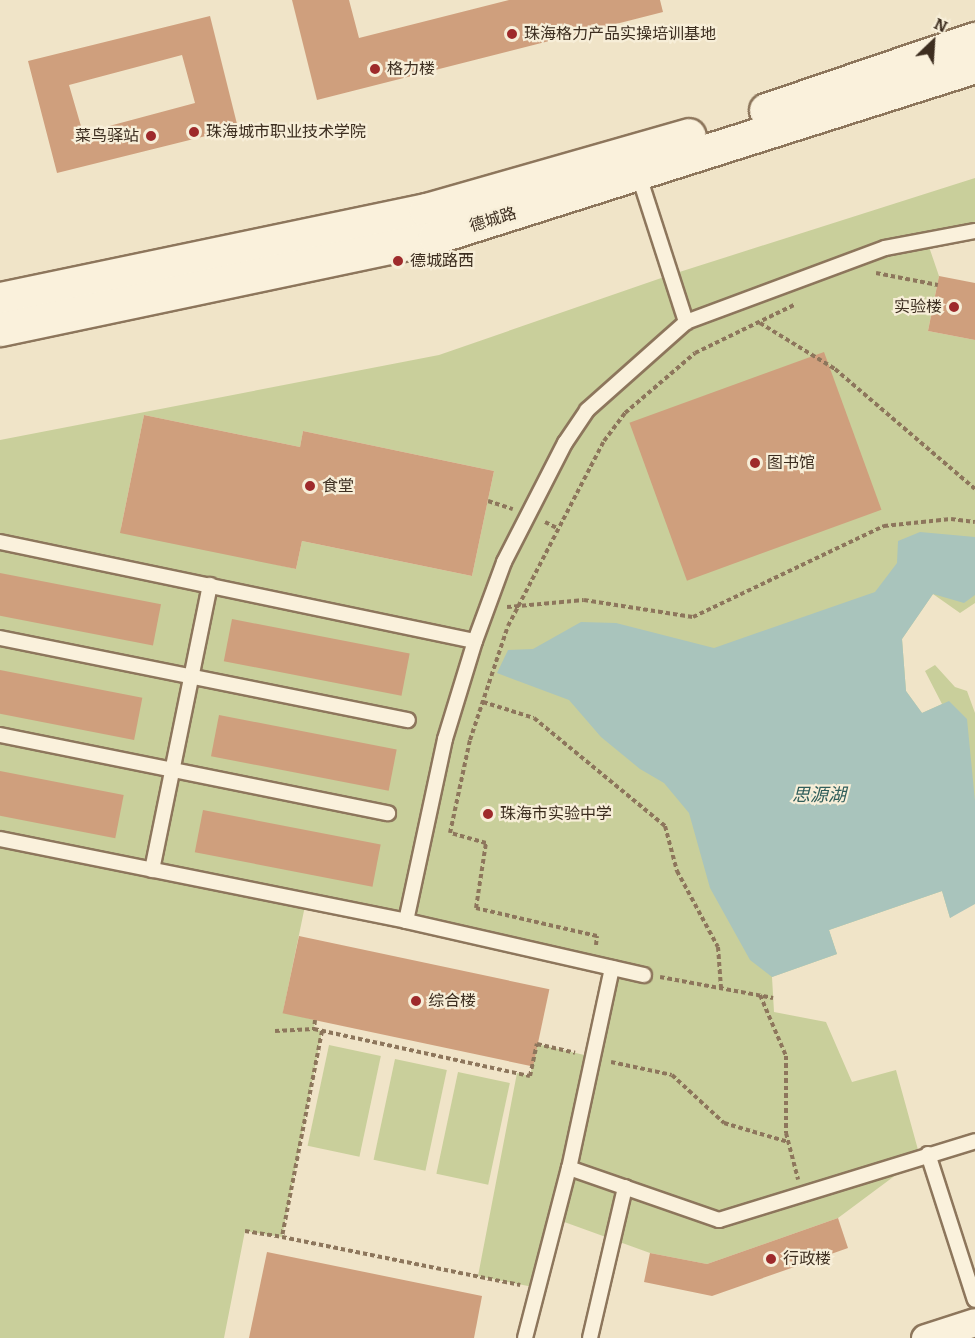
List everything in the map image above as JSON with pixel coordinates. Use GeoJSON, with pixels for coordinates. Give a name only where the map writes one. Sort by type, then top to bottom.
{"type":"FeatureCollection","features":[{"type":"Feature","properties":{"kind":"street","name":"德城路"},"geometry":{"type":"LineString","coordinates":[[0,329],[435,237],[975,39]]}},
{"type":"Feature","properties":{"kind":"street","name":"德城路"},"geometry":{"type":"LineString","coordinates":[[0,299],[636,164],[975,66]]}},
{"type":"Feature","properties":{"kind":"street"},"geometry":{"type":"LineString","coordinates":[[925,1338],[975,1322]]}},
{"type":"Feature","properties":{"kind":"lane"},"geometry":{"type":"LineString","coordinates":[[636,164],[686,322]]}},
{"type":"Feature","properties":{"kind":"lane"},"geometry":{"type":"LineString","coordinates":[[406,921],[445,739],[475,640],[528,514],[565,443],[587,410],[686,322],[885,248],[975,231]]}},
{"type":"Feature","properties":{"kind":"lane"},"geometry":{"type":"LineString","coordinates":[[0,542],[475,640]]}},
{"type":"Feature","properties":{"kind":"lane"},"geometry":{"type":"LineString","coordinates":[[152,870],[210,585]]}},
{"type":"Feature","properties":{"kind":"lane"},"geometry":{"type":"LineString","coordinates":[[0,638],[408,720]]}},
{"type":"Feature","properties":{"kind":"lane"},"geometry":{"type":"LineString","coordinates":[[0,735],[388,813]]}},
{"type":"Feature","properties":{"kind":"lane"},"geometry":{"type":"LineString","coordinates":[[0,839],[406,921],[644,975]]}},
{"type":"Feature","properties":{"kind":"lane"},"geometry":{"type":"LineString","coordinates":[[525,1338],[569,1168],[612,968]]}},
{"type":"Feature","properties":{"kind":"lane"},"geometry":{"type":"LineString","coordinates":[[569,1168],[718,1220],[975,1141]]}},
{"type":"Feature","properties":{"kind":"lane"},"geometry":{"type":"LineString","coordinates":[[928,1154],[975,1300]]}},
{"type":"Feature","properties":{"kind":"lane"},"geometry":{"type":"LineString","coordinates":[[590,1338],[625,1188]]}},
{"type":"Feature","properties":{"kind":"path"},"geometry":{"type":"LineString","coordinates":[[868,276],[878,272],[938,285]]}},
{"type":"Feature","properties":{"kind":"path"},"geometry":{"type":"LineString","coordinates":[[593,963],[597,936],[476,908],[486,843],[450,833],[470,740],[518,604],[604,441],[625,413],[695,353],[725,336],[760,323],[807,299]]}},
{"type":"Feature","properties":{"kind":"path"},"geometry":{"type":"LineString","coordinates":[[760,323],[835,369],[975,489]]}},
{"type":"Feature","properties":{"kind":"path"},"geometry":{"type":"LineString","coordinates":[[485,613],[518,604],[584,600],[693,617],[884,526],[951,519],[975,522]]}},
{"type":"Feature","properties":{"kind":"path"},"geometry":{"type":"LineString","coordinates":[[459,695],[534,718],[665,826],[677,871],[718,947],[721,988]]}},
{"type":"Feature","properties":{"kind":"path"},"geometry":{"type":"LineString","coordinates":[[644,975],[773,998]]}},
{"type":"Feature","properties":{"kind":"path"},"geometry":{"type":"LineString","coordinates":[[760,995],[786,1056],[788,1142],[801,1194]]}},
{"type":"Feature","properties":{"kind":"path"},"geometry":{"type":"LineString","coordinates":[[314,1029],[315,1020]]}},
{"type":"Feature","properties":{"kind":"path"},"geometry":{"type":"LineString","coordinates":[[275,1031],[314,1029],[530,1076],[537,1044],[672,1075],[724,1124],[788,1142]]}},
{"type":"Feature","properties":{"kind":"path"},"geometry":{"type":"LineString","coordinates":[[282,1237],[322,1031]]}},
{"type":"Feature","properties":{"kind":"path"},"geometry":{"type":"LineString","coordinates":[[245,1231],[538,1288]]}},
{"type":"Feature","properties":{"kind":"green space","name":"珠海市实验中学"},"geometry":{"type":"Polygon","coordinates":[[[975,178],[975,232],[926,238],[939,276],[928,331],[975,340],[975,603],[960,613],[933,594],[902,639],[906,691],[922,713],[942,704],[925,671],[935,665],[955,687],[967,691],[975,713],[975,901],[950,918],[942,891],[829,930],[837,954],[772,977],[774,1012],[826,1022],[852,1082],[896,1070],[920,1157],[838,1218],[707,1264],[650,1253],[556,1219],[538,1288],[478,1276],[517,1073],[530,1076],[537,1044],[593,1057],[612,968],[306,901],[283,1012],[315,1020],[314,1029],[322,1031],[282,1237],[245,1231],[224,1338],[0,1338],[0,440],[439,355],[670,275],[975,178]],[[144,415],[121,528],[296,569],[302,541],[472,576],[494,471],[303,431],[300,447],[144,415]]]}},
{"type":"Feature","properties":{"kind":"green space"},"geometry":{"type":"Polygon","coordinates":[[[329,1045],[381,1056],[359,1157],[308,1146],[329,1045]]]}},
{"type":"Feature","properties":{"kind":"green space"},"geometry":{"type":"Polygon","coordinates":[[[395,1059],[447,1070],[425,1171],[374,1160],[395,1059]]]}},
{"type":"Feature","properties":{"kind":"green space"},"geometry":{"type":"Polygon","coordinates":[[[458,1072],[510,1083],[488,1185],[436,1174],[458,1072]]]}},
{"type":"Feature","properties":{"kind":"water","name":"思源湖"},"geometry":{"type":"Polygon","coordinates":[[[920,532],[975,537],[975,595],[964,603],[933,594],[902,639],[906,691],[922,713],[949,701],[967,719],[975,801],[975,904],[950,918],[942,891],[829,930],[837,954],[772,977],[750,960],[710,888],[689,813],[664,783],[640,769],[601,737],[569,700],[497,673],[508,650],[533,649],[581,622],[616,623],[714,648],[875,592],[897,563],[898,541],[920,532]]]}},
{"type":"Feature","properties":{"kind":"building","name":"格力楼"},"geometry":{"type":"Polygon","coordinates":[[[292,0],[349,0],[359,38],[509,0],[660,0],[663,12],[317,100],[292,0]]]}},
{"type":"Feature","properties":{"kind":"building"},"geometry":{"type":"Polygon","coordinates":[[[210,16],[238,128],[57,173],[28,61],[210,16]],[[182,55],[69,85],[83,133],[195,103],[182,55]]]}},
{"type":"Feature","properties":{"kind":"building","name":"实验楼"},"geometry":{"type":"Polygon","coordinates":[[[939,276],[975,283],[975,340],[928,331],[939,276]]]}},
{"type":"Feature","properties":{"kind":"building","name":"图书馆"},"geometry":{"type":"Polygon","coordinates":[[[824,352],[881,510],[687,581],[629,423],[824,352]]]}},
{"type":"Feature","properties":{"kind":"building","name":"食堂"},"geometry":{"type":"Polygon","coordinates":[[[144,415],[300,447],[303,431],[494,471],[472,576],[302,541],[296,569],[120,533],[144,415]]]}},
{"type":"Feature","properties":{"kind":"building"},"geometry":{"type":"Polygon","coordinates":[[[0,573],[161,604],[153,646],[0,616],[0,573]]]}},
{"type":"Feature","properties":{"kind":"building"},"geometry":{"type":"Polygon","coordinates":[[[232,619],[410,654],[401,696],[224,661],[232,619]]]}},
{"type":"Feature","properties":{"kind":"building"},"geometry":{"type":"Polygon","coordinates":[[[0,670],[142,698],[134,740],[0,714],[0,670]]]}},
{"type":"Feature","properties":{"kind":"building"},"geometry":{"type":"Polygon","coordinates":[[[219,715],[397,750],[389,791],[211,756],[219,715]]]}},
{"type":"Feature","properties":{"kind":"building"},"geometry":{"type":"Polygon","coordinates":[[[0,771],[124,795],[115,838],[0,816],[0,771]]]}},
{"type":"Feature","properties":{"kind":"building"},"geometry":{"type":"Polygon","coordinates":[[[203,810],[381,845],[372,887],[195,852],[203,810]]]}},
{"type":"Feature","properties":{"kind":"building","name":"综合楼"},"geometry":{"type":"Polygon","coordinates":[[[299,936],[549,989],[533,1066],[283,1013],[299,936]]]}},
{"type":"Feature","properties":{"kind":"building","name":"行政楼"},"geometry":{"type":"Polygon","coordinates":[[[838,1218],[848,1248],[712,1296],[644,1282],[650,1253],[707,1264],[838,1218]]]}},
{"type":"Feature","properties":{"kind":"building"},"geometry":{"type":"Polygon","coordinates":[[[267,1252],[482,1296],[474,1338],[249,1338],[267,1252]]]}},
{"type":"Feature","properties":{"kind":"place","name":"珠海格力产品实操培训基地"},"geometry":{"type":"Point","coordinates":[512,34]}},
{"type":"Feature","properties":{"kind":"place","name":"格力楼"},"geometry":{"type":"Point","coordinates":[375,69]}},
{"type":"Feature","properties":{"kind":"place","name":"珠海城市职业技术学院"},"geometry":{"type":"Point","coordinates":[194,132]}},
{"type":"Feature","properties":{"kind":"place","name":"菜鸟驿站"},"geometry":{"type":"Point","coordinates":[151,136]}},
{"type":"Feature","properties":{"kind":"place","name":"德城路西"},"geometry":{"type":"Point","coordinates":[398,261]}},
{"type":"Feature","properties":{"kind":"place","name":"实验楼"},"geometry":{"type":"Point","coordinates":[954,307]}},
{"type":"Feature","properties":{"kind":"place","name":"图书馆"},"geometry":{"type":"Point","coordinates":[755,463]}},
{"type":"Feature","properties":{"kind":"place","name":"食堂"},"geometry":{"type":"Point","coordinates":[310,486]}},
{"type":"Feature","properties":{"kind":"place","name":"珠海市实验中学"},"geometry":{"type":"Point","coordinates":[488,814]}},
{"type":"Feature","properties":{"kind":"place","name":"综合楼"},"geometry":{"type":"Point","coordinates":[416,1001]}},
{"type":"Feature","properties":{"kind":"place","name":"行政楼"},"geometry":{"type":"Point","coordinates":[771,1259]}}]}
